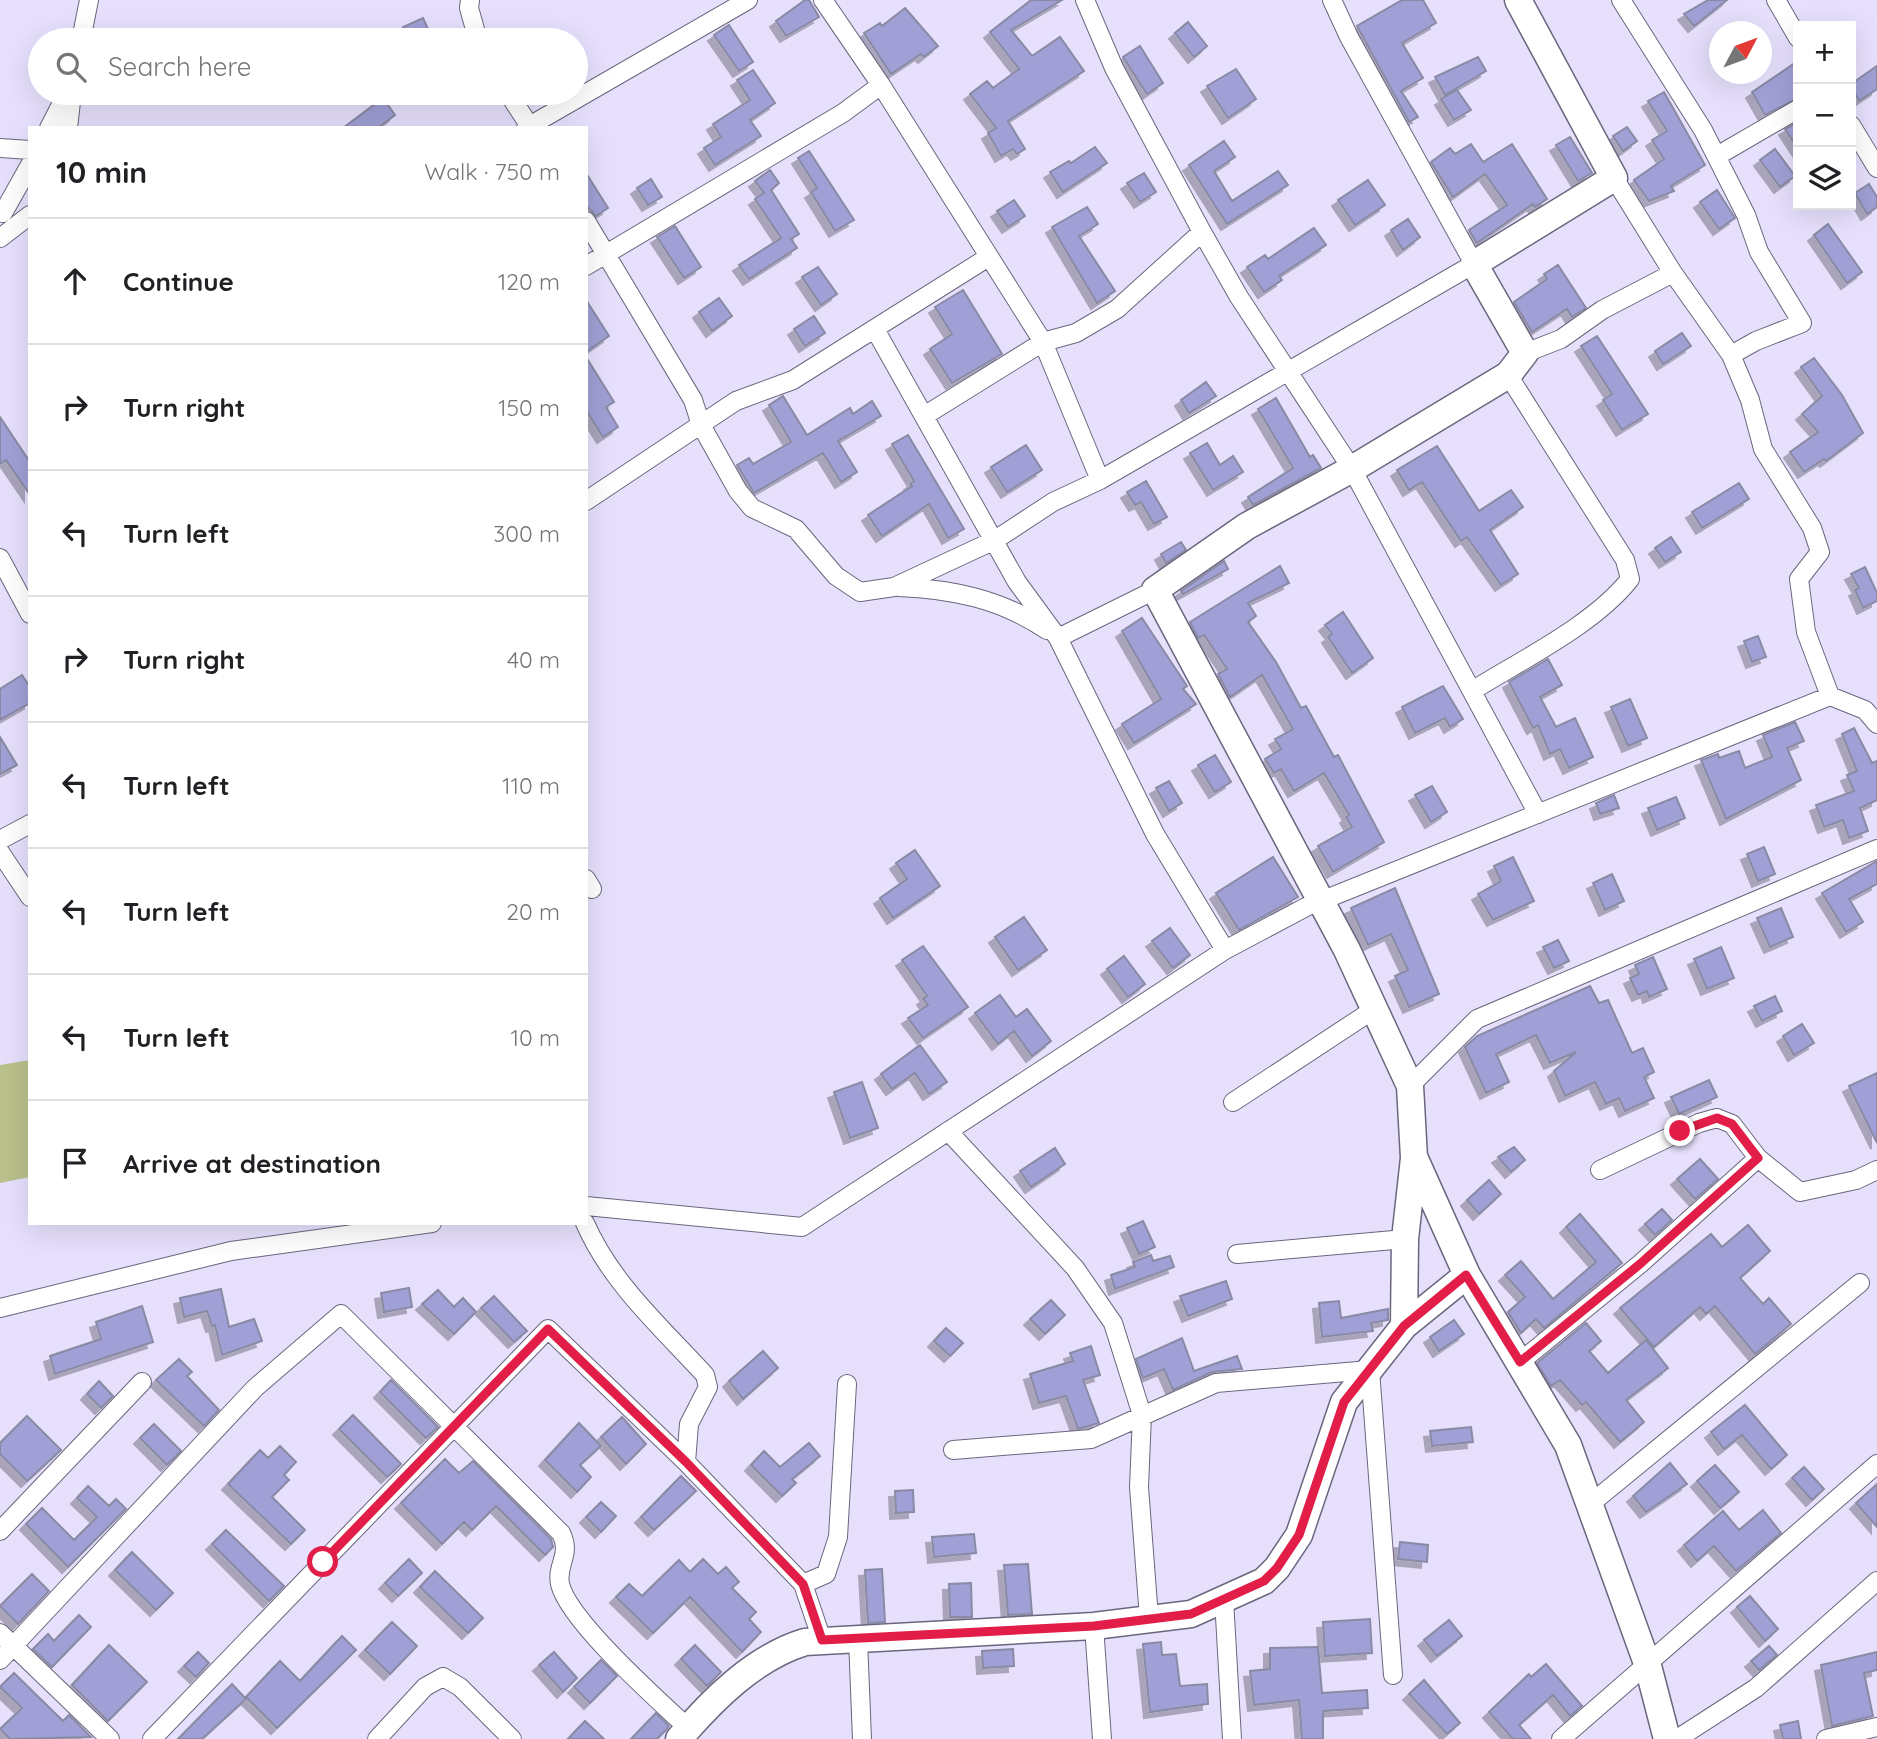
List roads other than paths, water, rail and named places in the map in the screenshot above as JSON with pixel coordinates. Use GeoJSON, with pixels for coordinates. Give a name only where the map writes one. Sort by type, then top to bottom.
{"type":"FeatureCollection","features":[{"type":"Feature","properties":{"kind":"street"},"geometry":{"type":"LineString","coordinates":[[83,28],[89,0]]}},
{"type":"Feature","properties":{"kind":"street"},"geometry":{"type":"LineString","coordinates":[[470,0],[476,28]]}},
{"type":"Feature","properties":{"kind":"street"},"geometry":{"type":"LineString","coordinates":[[588,92],[748,0]]}},
{"type":"Feature","properties":{"kind":"street"},"geometry":{"type":"LineString","coordinates":[[823,0],[881,85],[987,258],[1043,342],[1100,480]]}},
{"type":"Feature","properties":{"kind":"street"},"geometry":{"type":"LineString","coordinates":[[1084,0],[1114,68],[1202,232],[1239,297],[1352,468],[1538,814]]}},
{"type":"Feature","properties":{"kind":"street"},"geometry":{"type":"LineString","coordinates":[[1332,0],[1355,49],[1525,353]]}},
{"type":"Feature","properties":{"kind":"street"},"geometry":{"type":"LineString","coordinates":[[1518,0],[1614,178],[1673,273],[1731,355],[1750,400],[1763,449],[1812,528],[1820,552],[1799,579],[1806,632],[1830,696]]}},
{"type":"Feature","properties":{"kind":"street"},"geometry":{"type":"LineString","coordinates":[[1621,0],[1717,156],[1746,215],[1759,252],[1802,323],[1756,341],[1731,355]]}},
{"type":"Feature","properties":{"kind":"street"},"geometry":{"type":"LineString","coordinates":[[1776,0],[1793,29]]}},
{"type":"Feature","properties":{"kind":"street"},"geometry":{"type":"LineString","coordinates":[[588,265],[843,113],[881,85]]}},
{"type":"Feature","properties":{"kind":"street"},"geometry":{"type":"LineString","coordinates":[[50,126],[62,105]]}},
{"type":"Feature","properties":{"kind":"street"},"geometry":{"type":"LineString","coordinates":[[68,126],[69,105]]}},
{"type":"Feature","properties":{"kind":"street"},"geometry":{"type":"LineString","coordinates":[[515,105],[527,126]]}},
{"type":"Feature","properties":{"kind":"street"},"geometry":{"type":"LineString","coordinates":[[530,126],[566,105]]}},
{"type":"Feature","properties":{"kind":"street"},"geometry":{"type":"LineString","coordinates":[[1717,156],[1793,112]]}},
{"type":"Feature","properties":{"kind":"street"},"geometry":{"type":"LineString","coordinates":[[1856,133],[1877,168]]}},
{"type":"Feature","properties":{"kind":"street"},"geometry":{"type":"LineString","coordinates":[[0,148],[28,150]]}},
{"type":"Feature","properties":{"kind":"street"},"geometry":{"type":"LineString","coordinates":[[2,213],[28,168]]}},
{"type":"Feature","properties":{"kind":"street"},"geometry":{"type":"LineString","coordinates":[[894,587],[995,540],[1053,502],[1100,480],[1474,264],[1614,178]]}},
{"type":"Feature","properties":{"kind":"street"},"geometry":{"type":"LineString","coordinates":[[2,213],[28,212]]}},
{"type":"Feature","properties":{"kind":"street"},"geometry":{"type":"LineString","coordinates":[[0,238],[28,214]]}},
{"type":"Feature","properties":{"kind":"street"},"geometry":{"type":"LineString","coordinates":[[588,224],[693,400],[701,425],[738,491],[752,508],[796,529],[827,568],[860,592],[894,587],[939,589],[986,599],[1024,615],[1058,638]]}},
{"type":"Feature","properties":{"kind":"street"},"geometry":{"type":"LineString","coordinates":[[923,416],[1043,342],[1076,333],[1117,309],[1202,232]]}},
{"type":"Feature","properties":{"kind":"street"},"geometry":{"type":"LineString","coordinates":[[588,500],[736,401],[793,380],[876,331],[987,258]]}},
{"type":"Feature","properties":{"kind":"street"},"geometry":{"type":"LineString","coordinates":[[1058,638],[1154,590],[1247,526],[1352,468],[1508,375],[1525,353],[1561,339],[1602,310],[1673,273]]}},
{"type":"Feature","properties":{"kind":"street"},"geometry":{"type":"LineString","coordinates":[[876,331],[1017,582],[1058,638],[1155,834],[1225,950]]}},
{"type":"Feature","properties":{"kind":"street"},"geometry":{"type":"LineString","coordinates":[[1472,691],[1570,629],[1622,589],[1630,579],[1625,560],[1508,375]]}},
{"type":"Feature","properties":{"kind":"street"},"geometry":{"type":"LineString","coordinates":[[0,558],[28,610]]}},
{"type":"Feature","properties":{"kind":"street"},"geometry":{"type":"LineString","coordinates":[[1154,590],[1321,900],[1376,1008],[1410,1086],[1414,1158],[1405,1239],[1404,1326]]}},
{"type":"Feature","properties":{"kind":"street"},"geometry":{"type":"LineString","coordinates":[[588,1206],[802,1227],[1225,950],[1321,900],[1830,696],[1865,710],[1877,724]]}},
{"type":"Feature","properties":{"kind":"street"},"geometry":{"type":"LineString","coordinates":[[0,840],[28,825]]}},
{"type":"Feature","properties":{"kind":"street"},"geometry":{"type":"LineString","coordinates":[[1410,1086],[1477,1019],[1877,849]]}},
{"type":"Feature","properties":{"kind":"street"},"geometry":{"type":"LineString","coordinates":[[0,852],[28,894]]}},
{"type":"Feature","properties":{"kind":"street"},"geometry":{"type":"LineString","coordinates":[[1233,1102],[1376,1008]]}},
{"type":"Feature","properties":{"kind":"street"},"geometry":{"type":"LineString","coordinates":[[1600,1170],[1699,1123],[1717,1118],[1732,1124],[1758,1158],[1800,1192],[1856,1180],[1877,1170]]}},
{"type":"Feature","properties":{"kind":"street"},"geometry":{"type":"LineString","coordinates":[[948,1131],[1075,1268],[1113,1323],[1142,1415],[1139,1487],[1149,1618]]}},
{"type":"Feature","properties":{"kind":"street"},"geometry":{"type":"LineString","coordinates":[[1414,1158],[1466,1275],[1568,1445],[1648,1666],[1667,1739]]}},
{"type":"Feature","properties":{"kind":"street"},"geometry":{"type":"LineString","coordinates":[[1520,1362],[1640,1264],[1758,1158]]}},
{"type":"Feature","properties":{"kind":"street"},"geometry":{"type":"LineString","coordinates":[[0,1308],[231,1251],[418,1225]]}},
{"type":"Feature","properties":{"kind":"street"},"geometry":{"type":"LineString","coordinates":[[586,1225],[593,1242],[628,1292],[705,1375],[708,1387],[689,1424],[686,1462]]}},
{"type":"Feature","properties":{"kind":"street"},"geometry":{"type":"LineString","coordinates":[[1237,1254],[1405,1239]]}},
{"type":"Feature","properties":{"kind":"street"},"geometry":{"type":"LineString","coordinates":[[0,1660],[6,1640],[255,1388],[341,1314],[561,1533],[567,1545],[560,1584],[570,1605],[684,1733],[768,1658],[782,1649],[822,1640],[1094,1626],[1191,1614],[1264,1581],[1277,1568],[1299,1535],[1344,1402],[1404,1326],[1466,1275]]}},
{"type":"Feature","properties":{"kind":"street"},"geometry":{"type":"LineString","coordinates":[[1589,1506],[1860,1283]]}},
{"type":"Feature","properties":{"kind":"street"},"geometry":{"type":"LineString","coordinates":[[152,1739],[548,1329],[686,1462],[803,1584],[822,1640]]}},
{"type":"Feature","properties":{"kind":"street"},"geometry":{"type":"LineString","coordinates":[[953,1450],[1091,1439],[1216,1383],[1370,1370]]}},
{"type":"Feature","properties":{"kind":"street"},"geometry":{"type":"LineString","coordinates":[[1370,1370],[1393,1675]]}},
{"type":"Feature","properties":{"kind":"street"},"geometry":{"type":"LineString","coordinates":[[0,1531],[142,1382]]}},
{"type":"Feature","properties":{"kind":"street"},"geometry":{"type":"LineString","coordinates":[[803,1584],[826,1574],[838,1537],[847,1384]]}},
{"type":"Feature","properties":{"kind":"street"},"geometry":{"type":"LineString","coordinates":[[1561,1739],[1877,1464]]}},
{"type":"Feature","properties":{"kind":"street"},"geometry":{"type":"LineString","coordinates":[[1677,1739],[1756,1688],[1877,1581]]}},
{"type":"Feature","properties":{"kind":"street"},"geometry":{"type":"LineString","coordinates":[[1224,1600],[1233,1739]]}},
{"type":"Feature","properties":{"kind":"street"},"geometry":{"type":"LineString","coordinates":[[1094,1626],[1102,1739]]}},
{"type":"Feature","properties":{"kind":"street"},"geometry":{"type":"LineString","coordinates":[[858,1639],[862,1739]]}},
{"type":"Feature","properties":{"kind":"street"},"geometry":{"type":"LineString","coordinates":[[6,1640],[110,1739]]}},
{"type":"Feature","properties":{"kind":"street"},"geometry":{"type":"LineString","coordinates":[[377,1739],[425,1687],[443,1677],[460,1687],[512,1739]]}},
{"type":"Feature","properties":{"kind":"street"},"geometry":{"type":"LineString","coordinates":[[1826,1739],[1877,1727]]}}]}
